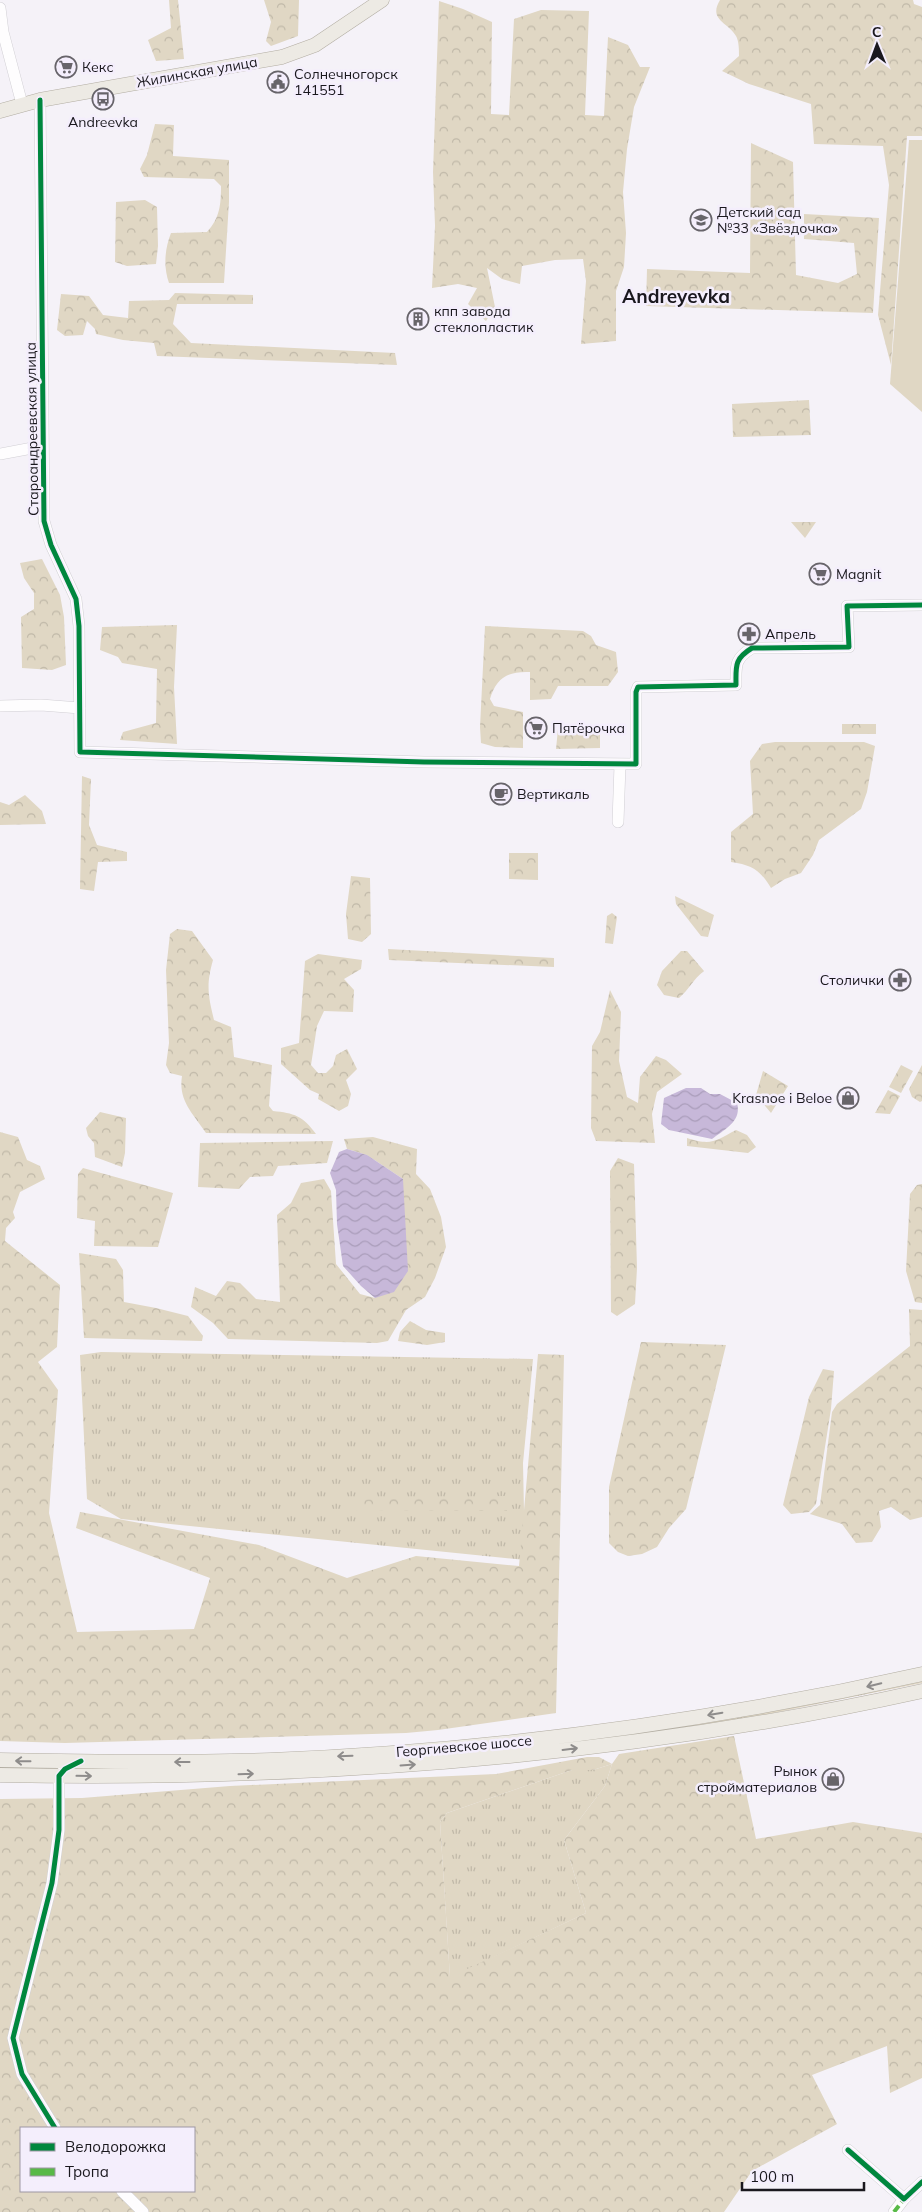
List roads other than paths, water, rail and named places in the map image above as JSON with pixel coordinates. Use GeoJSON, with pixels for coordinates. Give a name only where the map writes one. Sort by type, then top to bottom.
{"type":"FeatureCollection","features":[{"type":"Feature","properties":{"kind":"main road","name":"Жилинская улица"},"geometry":{"type":"LineString","coordinates":[[0,111],[40,100],[282,56],[315,45],[382,0]]}},
{"type":"Feature","properties":{"kind":"main road","name":"Георгиевское шоссе"},"geometry":{"type":"LineString","coordinates":[[0,1760],[273,1760],[484,1745],[672,1721],[848,1690],[922,1674]]}},
{"type":"Feature","properties":{"kind":"main road","name":"Георгиевское шоссе"},"geometry":{"type":"LineString","coordinates":[[0,1775],[180,1776],[259,1774],[357,1769],[524,1755],[695,1733],[863,1704],[922,1690]]}},
{"type":"Feature","properties":{"kind":"street"},"geometry":{"type":"LineString","coordinates":[[0,8],[2,32],[22,104]]}},
{"type":"Feature","properties":{"kind":"street","name":"Староандреевская улица"},"geometry":{"type":"LineString","coordinates":[[40,100],[44,521],[51,545],[76,598],[79,626],[80,752],[424,762],[620,765]]}},
{"type":"Feature","properties":{"kind":"street"},"geometry":{"type":"LineString","coordinates":[[0,454],[43,446]]}},
{"type":"Feature","properties":{"kind":"street"},"geometry":{"type":"LineString","coordinates":[[618,822],[620,765],[636,764],[636,692],[638,687],[736,685],[736,664],[743,653],[752,648],[849,647],[848,606],[922,605]]}},
{"type":"Feature","properties":{"kind":"street"},"geometry":{"type":"LineString","coordinates":[[0,706],[41,705],[80,708]]}},
{"type":"Feature","properties":{"kind":"street"},"geometry":{"type":"LineString","coordinates":[[54,2127],[22,2074],[13,2038],[52,1883],[59,1830],[59,1776],[65,1769],[81,1761]]}},
{"type":"Feature","properties":{"kind":"street"},"geometry":{"type":"LineString","coordinates":[[848,2150],[904,2199]]}},
{"type":"Feature","properties":{"kind":"street"},"geometry":{"type":"LineString","coordinates":[[894,2212],[904,2199],[922,2182]]}},
{"type":"Feature","properties":{"kind":"street"},"geometry":{"type":"LineString","coordinates":[[123,2192],[143,2212]]}},
{"type":"Feature","properties":{"kind":"water"},"geometry":{"type":"Polygon","coordinates":[[[686,1088],[701,1088],[710,1094],[720,1094],[737,1103],[738,1109],[735,1120],[712,1139],[669,1130],[661,1124],[664,1098],[686,1088]]]}},
{"type":"Feature","properties":{"kind":"water"},"geometry":{"type":"Polygon","coordinates":[[[347,1149],[367,1155],[403,1179],[408,1271],[394,1292],[375,1298],[343,1266],[337,1224],[336,1190],[330,1173],[339,1152],[347,1149]]]}},
{"type":"Feature","properties":{"kind":"place","name":"Кекс"},"geometry":{"type":"Point","coordinates":[66,67]}},
{"type":"Feature","properties":{"kind":"place","name":"Солнечногорск 141551"},"geometry":{"type":"Point","coordinates":[278,82]}},
{"type":"Feature","properties":{"kind":"place","name":"Andreevka"},"geometry":{"type":"Point","coordinates":[103,99]}},
{"type":"Feature","properties":{"kind":"place","name":"Детский сад №33 «Звёздочка»"},"geometry":{"type":"Point","coordinates":[701,220]}},
{"type":"Feature","properties":{"kind":"place","name":"кпп завода стеклопластик"},"geometry":{"type":"Point","coordinates":[418,319]}},
{"type":"Feature","properties":{"kind":"place","name":"Magnit"},"geometry":{"type":"Point","coordinates":[820,574]}},
{"type":"Feature","properties":{"kind":"place","name":"Апрель"},"geometry":{"type":"Point","coordinates":[749,634]}},
{"type":"Feature","properties":{"kind":"place","name":"Пятёрочка"},"geometry":{"type":"Point","coordinates":[536,728]}},
{"type":"Feature","properties":{"kind":"place","name":"Вертикаль"},"geometry":{"type":"Point","coordinates":[501,794]}},
{"type":"Feature","properties":{"kind":"place","name":"Столички"},"geometry":{"type":"Point","coordinates":[900,980]}},
{"type":"Feature","properties":{"kind":"place","name":"Krasnoe i Beloe"},"geometry":{"type":"Point","coordinates":[848,1098]}},
{"type":"Feature","properties":{"kind":"place","name":"Рынок стройматериалов"},"geometry":{"type":"Point","coordinates":[833,1779]}},
{"type":"Feature","properties":{"kind":"district","name":"Andreyevka"},"geometry":{"type":"Point","coordinates":[676,296]}}]}
